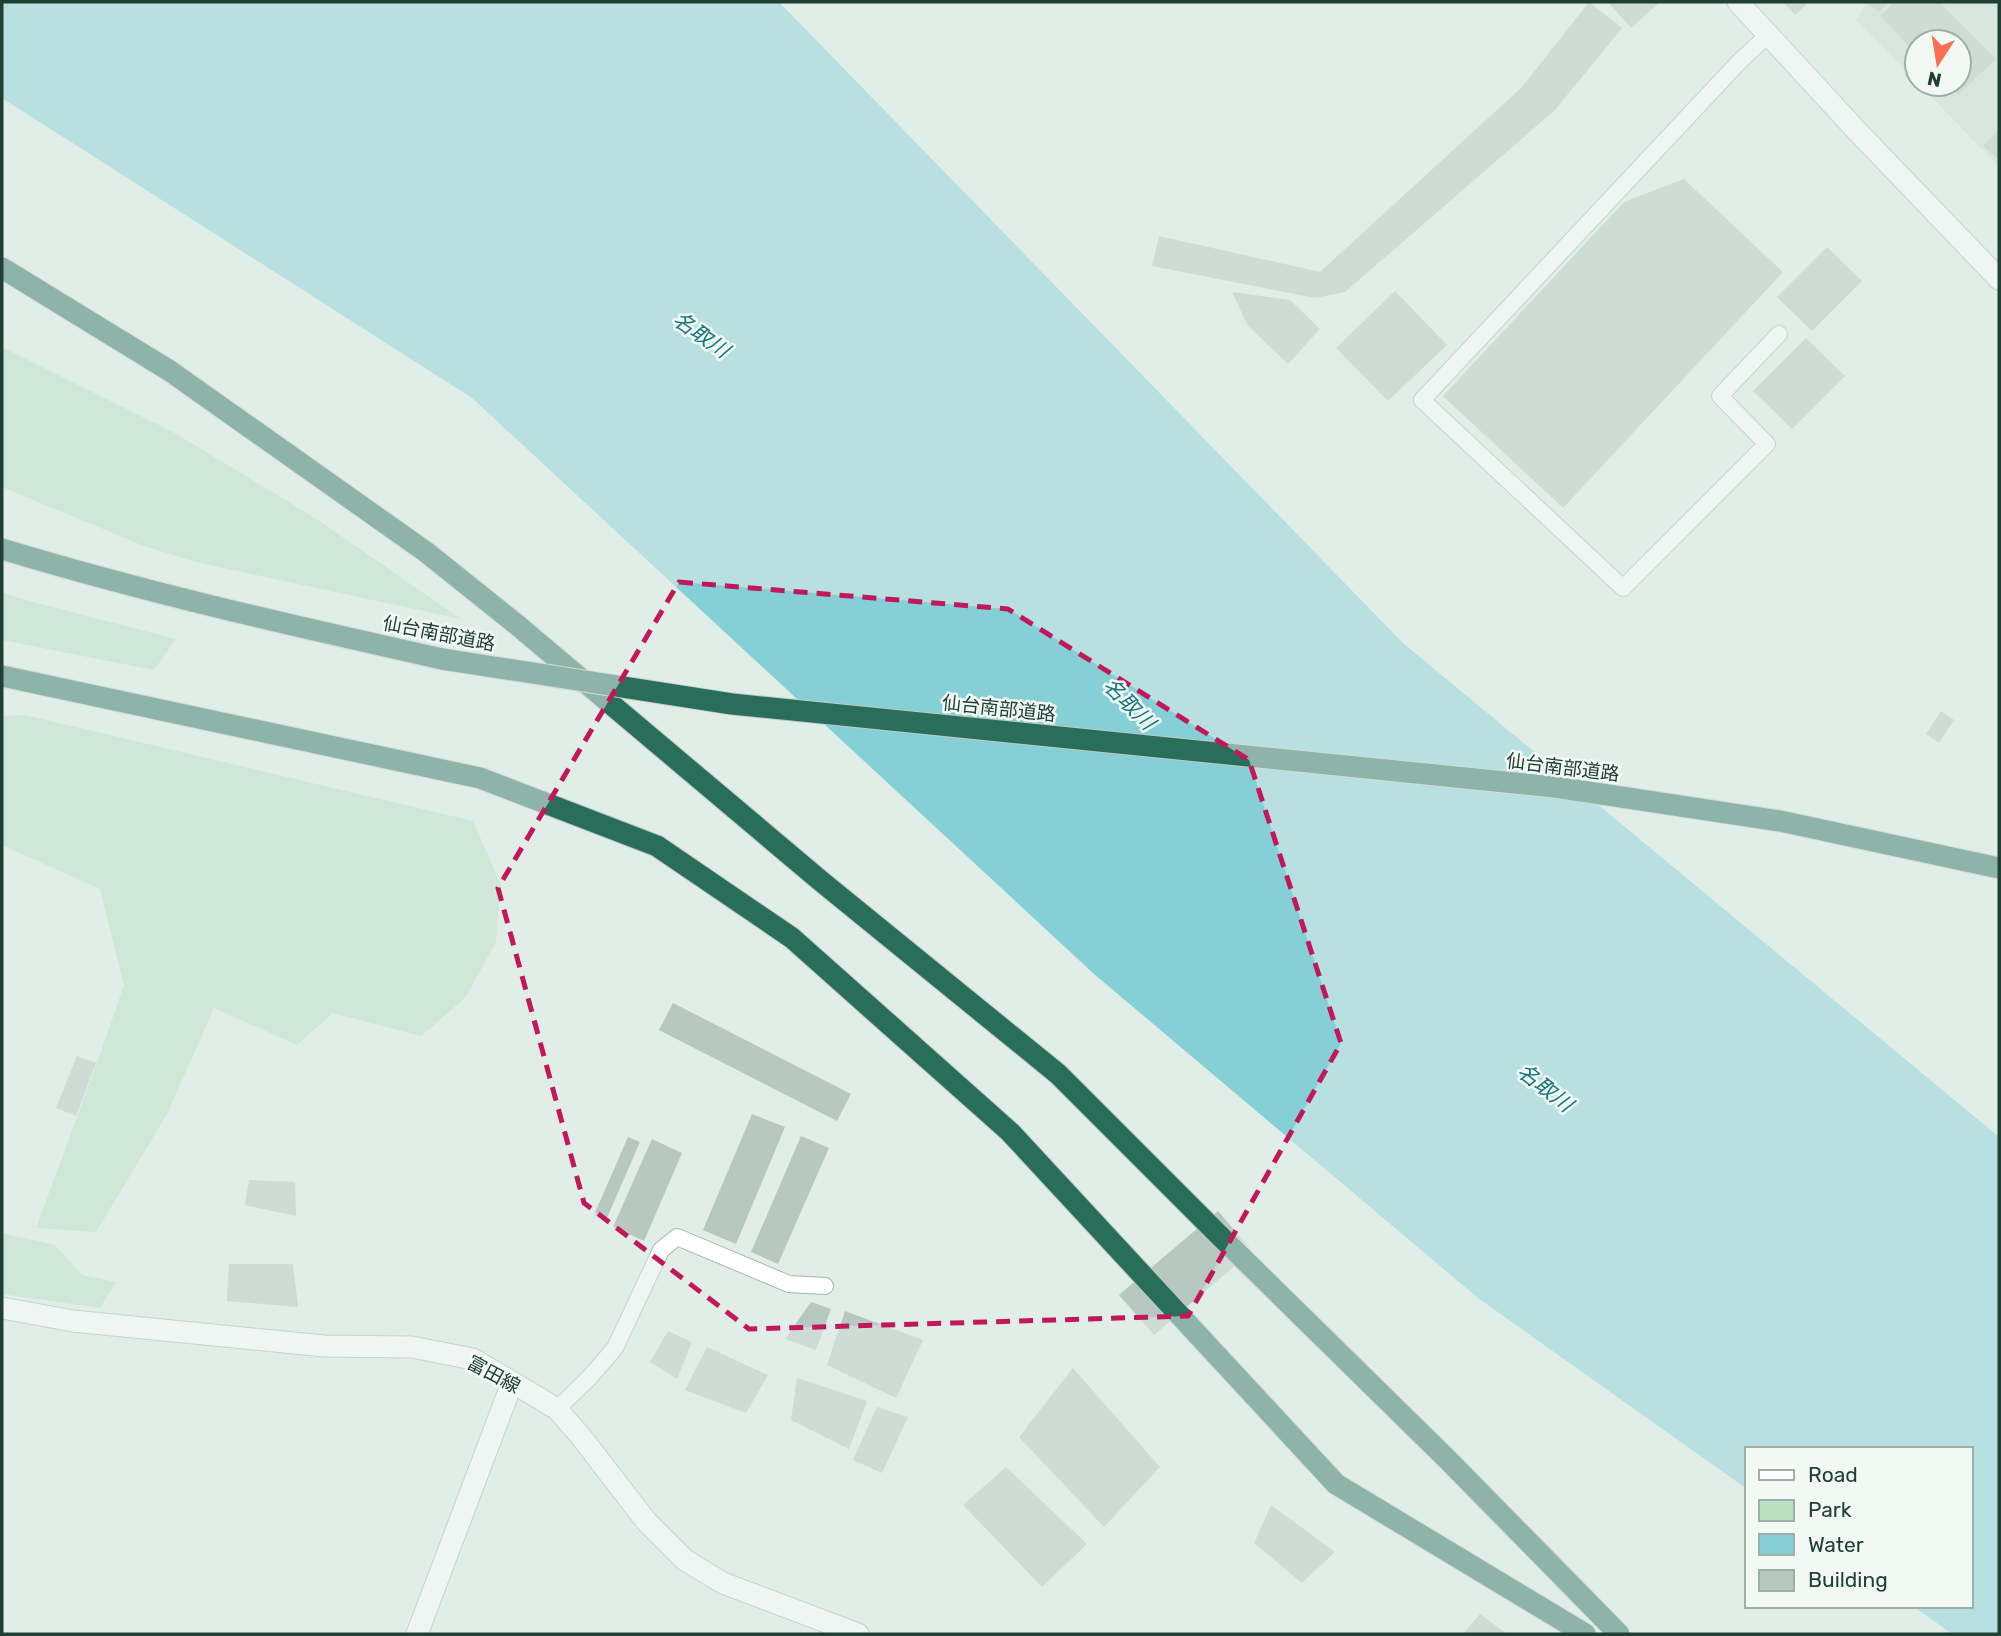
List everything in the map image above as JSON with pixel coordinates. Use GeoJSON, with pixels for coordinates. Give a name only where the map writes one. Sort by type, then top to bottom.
{"type":"FeatureCollection","features":[{"type":"Feature","properties":{"kind":"highway"},"geometry":{"type":"LineString","coordinates":[[2,268],[170,370],[426,552],[516,624],[822,882],[1058,1074],[1448,1460],[1619,1634]]}},
{"type":"Feature","properties":{"kind":"highway","name":"仙台南部道路"},"geometry":{"type":"LineString","coordinates":[[2,549],[236,612],[442,659],[732,704],[1555,787],[1780,821],[1999,868]]}},
{"type":"Feature","properties":{"kind":"highway"},"geometry":{"type":"LineString","coordinates":[[2,676],[480,778],[657,846],[792,938],[1010,1132],[1336,1484],[1585,1634]]}},
{"type":"Feature","properties":{"kind":"street"},"geometry":{"type":"LineString","coordinates":[[1738,2],[1999,279]]}},
{"type":"Feature","properties":{"kind":"street","name":"富田線"},"geometry":{"type":"LineString","coordinates":[[2,1308],[73,1321],[324,1346],[412,1347],[473,1359],[557,1409],[646,1521],[685,1560],[723,1583],[858,1634]]}},
{"type":"Feature","properties":{"kind":"street"},"geometry":{"type":"LineString","coordinates":[[417,1634],[512,1382]]}},
{"type":"Feature","properties":{"kind":"lane"},"geometry":{"type":"LineString","coordinates":[[1769,34],[1739,62],[1422,400],[1623,589],[1767,444],[1720,397],[1779,334]]}},
{"type":"Feature","properties":{"kind":"lane"},"geometry":{"type":"LineString","coordinates":[[557,1409],[615,1348],[662,1250],[677,1237],[789,1284],[825,1286]]}},
{"type":"Feature","properties":{"kind":"highlighted area"},"geometry":{"type":"Polygon","coordinates":[[[679,582],[1008,609],[1249,760],[1341,1043],[1188,1316],[749,1329],[584,1203],[498,888],[679,582]]]}},
{"type":"Feature","properties":{"kind":"shaded area"},"geometry":{"type":"Polygon","coordinates":[[[1867,2],[1999,2],[1999,167],[1932,98],[1973,98],[1973,28],[1903,28],[1903,68],[1856,20],[1867,2]]]}},
{"type":"Feature","properties":{"kind":"green space"},"geometry":{"type":"Polygon","coordinates":[[[2,347],[173,432],[315,518],[461,619],[196,562],[144,546],[2,487],[2,347]]]}},
{"type":"Feature","properties":{"kind":"green space"},"geometry":{"type":"Polygon","coordinates":[[[2,592],[176,639],[154,670],[2,640],[2,592]]]}},
{"type":"Feature","properties":{"kind":"green space"},"geometry":{"type":"Polygon","coordinates":[[[25,715],[473,821],[500,883],[496,942],[465,998],[421,1036],[333,1013],[297,1045],[214,1008],[167,1114],[96,1232],[36,1228],[124,985],[100,889],[2,845],[2,716],[25,715]]]}},
{"type":"Feature","properties":{"kind":"green space"},"geometry":{"type":"Polygon","coordinates":[[[2,1233],[55,1245],[82,1275],[116,1282],[100,1308],[2,1294],[2,1233]]]}},
{"type":"Feature","properties":{"kind":"water","name":"名取川"},"geometry":{"type":"Polygon","coordinates":[[[2,2],[779,2],[1403,643],[1999,1137],[1999,1634],[1952,1634],[1916,1608],[1973,1608],[1973,1447],[1745,1447],[1745,1488],[1478,1298],[1094,974],[472,398],[2,98],[2,2]]]}},
{"type":"Feature","properties":{"kind":"building"},"geometry":{"type":"Polygon","coordinates":[[[1589,2],[1622,28],[1555,110],[1345,292],[1315,298],[1152,266],[1159,236],[1320,272],[1522,87],[1589,2]]]}},
{"type":"Feature","properties":{"kind":"building"},"geometry":{"type":"Polygon","coordinates":[[[1608,2],[1660,2],[1631,28],[1608,2]]]}},
{"type":"Feature","properties":{"kind":"building"},"geometry":{"type":"Polygon","coordinates":[[[1783,2],[1805,2],[1807,4],[1795,15],[1783,2]]]}},
{"type":"Feature","properties":{"kind":"building"},"geometry":{"type":"Polygon","coordinates":[[[1866,2],[1889,2],[1879,12],[1866,2]]]}},
{"type":"Feature","properties":{"kind":"building"},"geometry":{"type":"Polygon","coordinates":[[[1895,2],[1939,2],[1965,28],[1903,28],[1903,40],[1880,16],[1895,2]]]}},
{"type":"Feature","properties":{"kind":"building"},"geometry":{"type":"Polygon","coordinates":[[[1973,36],[1996,59],[1973,81],[1973,36]]]}},
{"type":"Feature","properties":{"kind":"building"},"geometry":{"type":"Polygon","coordinates":[[[1999,129],[1999,160],[1983,146],[1999,129]]]}},
{"type":"Feature","properties":{"kind":"building"},"geometry":{"type":"Polygon","coordinates":[[[1684,179],[1783,272],[1563,508],[1443,396],[1624,202],[1684,179]]]}},
{"type":"Feature","properties":{"kind":"building"},"geometry":{"type":"Polygon","coordinates":[[[1827,247],[1862,281],[1812,331],[1777,297],[1827,247]]]}},
{"type":"Feature","properties":{"kind":"building"},"geometry":{"type":"Polygon","coordinates":[[[1395,291],[1447,345],[1388,401],[1336,348],[1395,291]]]}},
{"type":"Feature","properties":{"kind":"building"},"geometry":{"type":"Polygon","coordinates":[[[1232,292],[1290,300],[1320,329],[1288,364],[1248,326],[1232,292]]]}},
{"type":"Feature","properties":{"kind":"building"},"geometry":{"type":"Polygon","coordinates":[[[1806,338],[1845,376],[1792,429],[1753,391],[1806,338]]]}},
{"type":"Feature","properties":{"kind":"building"},"geometry":{"type":"Polygon","coordinates":[[[1941,711],[1954,720],[1939,743],[1926,734],[1941,711]]]}},
{"type":"Feature","properties":{"kind":"building"},"geometry":{"type":"Polygon","coordinates":[[[673,1003],[851,1094],[837,1121],[659,1030],[673,1003]]]}},
{"type":"Feature","properties":{"kind":"building"},"geometry":{"type":"Polygon","coordinates":[[[77,1056],[96,1063],[76,1116],[56,1108],[77,1056]]]}},
{"type":"Feature","properties":{"kind":"building"},"geometry":{"type":"Polygon","coordinates":[[[752,1114],[785,1127],[736,1244],[703,1230],[752,1114]]]}},
{"type":"Feature","properties":{"kind":"building"},"geometry":{"type":"Polygon","coordinates":[[[801,1136],[829,1148],[778,1264],[751,1252],[801,1136]]]}},
{"type":"Feature","properties":{"kind":"building"},"geometry":{"type":"Polygon","coordinates":[[[628,1137],[640,1142],[606,1220],[594,1215],[628,1137]]]}},
{"type":"Feature","properties":{"kind":"building"},"geometry":{"type":"Polygon","coordinates":[[[652,1139],[682,1153],[644,1241],[613,1227],[652,1139]]]}},
{"type":"Feature","properties":{"kind":"building"},"geometry":{"type":"Polygon","coordinates":[[[249,1180],[295,1182],[296,1216],[245,1205],[249,1180]]]}},
{"type":"Feature","properties":{"kind":"building"},"geometry":{"type":"Polygon","coordinates":[[[1218,1211],[1252,1251],[1154,1335],[1119,1295],[1218,1211]]]}},
{"type":"Feature","properties":{"kind":"building"},"geometry":{"type":"Polygon","coordinates":[[[229,1264],[293,1264],[298,1307],[227,1301],[229,1264]]]}},
{"type":"Feature","properties":{"kind":"building"},"geometry":{"type":"Polygon","coordinates":[[[811,1302],[831,1309],[816,1350],[785,1339],[811,1302]]]}},
{"type":"Feature","properties":{"kind":"building"},"geometry":{"type":"Polygon","coordinates":[[[845,1311],[923,1340],[896,1398],[827,1365],[845,1311]]]}},
{"type":"Feature","properties":{"kind":"building"},"geometry":{"type":"Polygon","coordinates":[[[668,1331],[692,1342],[677,1379],[650,1362],[668,1331]]]}},
{"type":"Feature","properties":{"kind":"building"},"geometry":{"type":"Polygon","coordinates":[[[707,1347],[768,1375],[746,1413],[685,1390],[707,1347]]]}},
{"type":"Feature","properties":{"kind":"building"},"geometry":{"type":"Polygon","coordinates":[[[1073,1368],[1160,1467],[1104,1527],[1019,1437],[1073,1368]]]}},
{"type":"Feature","properties":{"kind":"building"},"geometry":{"type":"Polygon","coordinates":[[[797,1378],[867,1401],[849,1449],[791,1420],[797,1378]]]}},
{"type":"Feature","properties":{"kind":"building"},"geometry":{"type":"Polygon","coordinates":[[[877,1407],[908,1417],[882,1473],[853,1460],[877,1407]]]}},
{"type":"Feature","properties":{"kind":"building"},"geometry":{"type":"Polygon","coordinates":[[[1006,1467],[1087,1544],[1042,1587],[963,1505],[1006,1467]]]}},
{"type":"Feature","properties":{"kind":"building"},"geometry":{"type":"Polygon","coordinates":[[[1271,1505],[1335,1552],[1302,1583],[1254,1543],[1271,1505]]]}},
{"type":"Feature","properties":{"kind":"building"},"geometry":{"type":"Polygon","coordinates":[[[1480,1614],[1507,1634],[1463,1634],[1480,1614]]]}}]}
